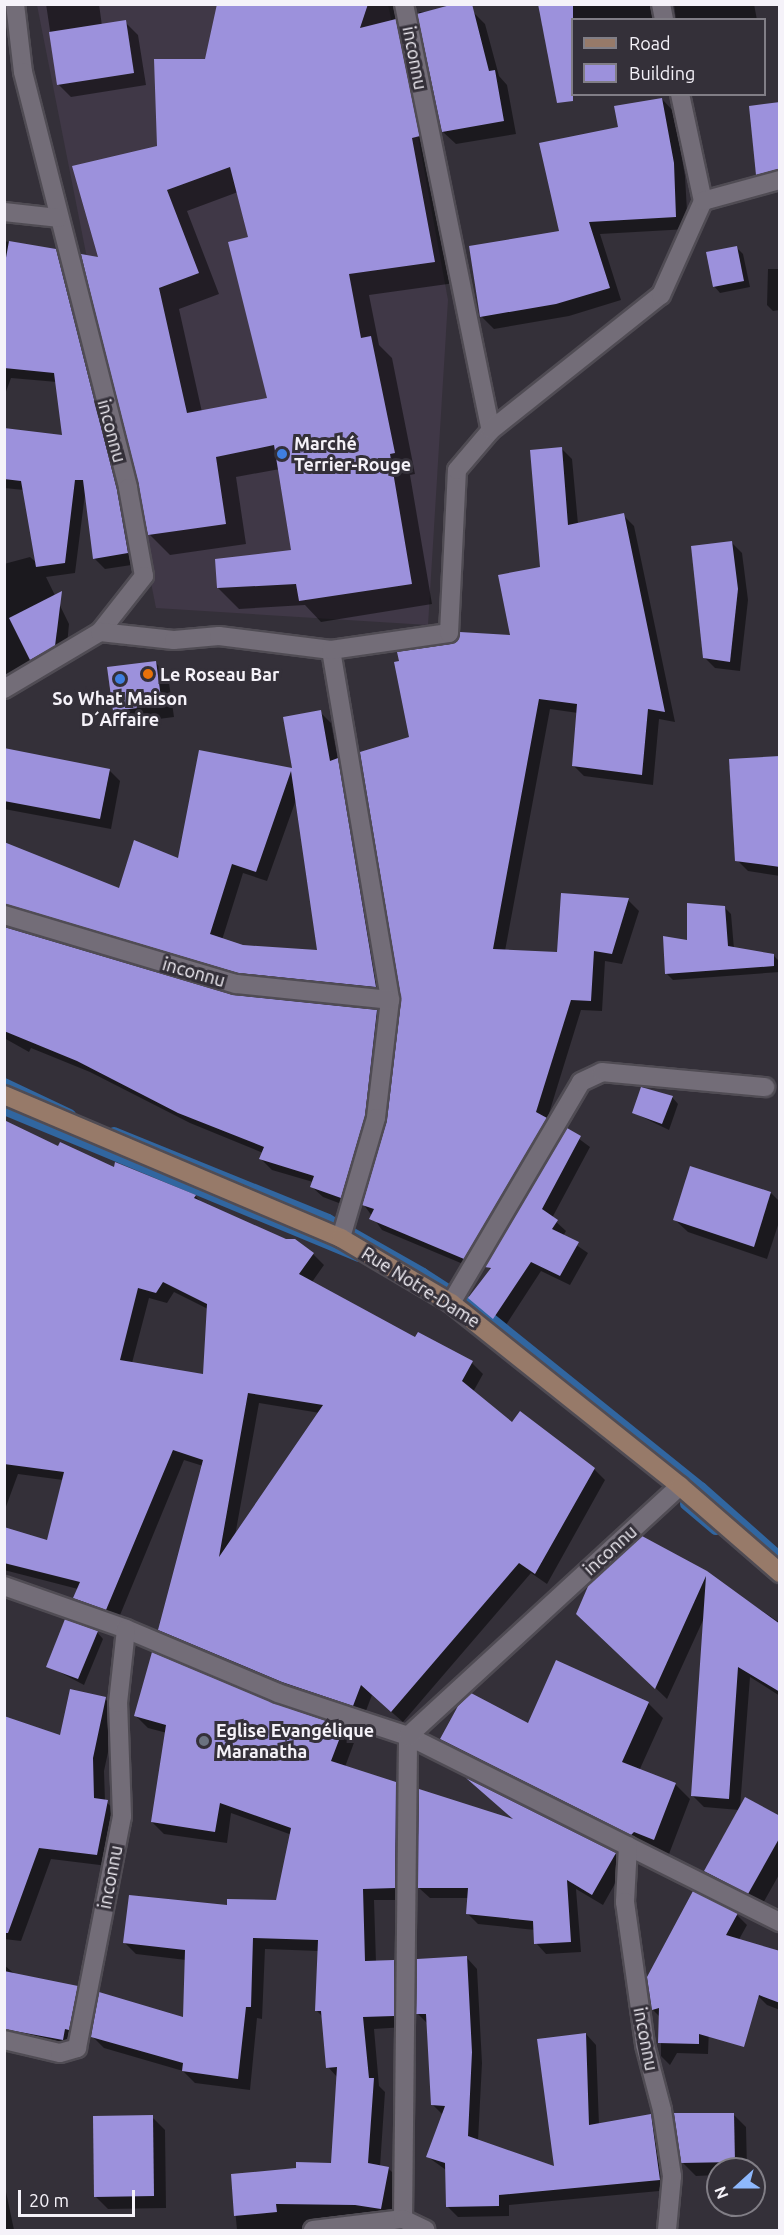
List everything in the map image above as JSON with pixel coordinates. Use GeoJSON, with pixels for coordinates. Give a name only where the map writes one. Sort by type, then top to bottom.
{"type":"FeatureCollection","features":[{"type":"Feature","properties":{"kind":"street","name":"inconnu"},"geometry":{"type":"LineString","coordinates":[[4,689],[100,632],[144,576],[128,488],[23,72],[15,4]]}},
{"type":"Feature","properties":{"kind":"street","name":"inconnu"},"geometry":{"type":"LineString","coordinates":[[404,4],[491,430]]}},
{"type":"Feature","properties":{"kind":"street"},"geometry":{"type":"LineString","coordinates":[[100,632],[174,640],[219,636],[331,650],[449,633],[457,470],[491,430],[661,295],[703,201],[680,96]]}},
{"type":"Feature","properties":{"kind":"street"},"geometry":{"type":"LineString","coordinates":[[703,201],[780,180]]}},
{"type":"Feature","properties":{"kind":"street"},"geometry":{"type":"LineString","coordinates":[[4,212],[58,218]]}},
{"type":"Feature","properties":{"kind":"street"},"geometry":{"type":"LineString","coordinates":[[331,650],[390,1000],[376,1118],[341,1238]]}},
{"type":"Feature","properties":{"kind":"street","name":"inconnu"},"geometry":{"type":"LineString","coordinates":[[4,915],[236,984],[390,1000]]}},
{"type":"Feature","properties":{"kind":"street"},"geometry":{"type":"LineString","coordinates":[[451,1303],[581,1082],[602,1072],[765,1087]]}},
{"type":"Feature","properties":{"kind":"street","name":"Rue Notre-Dame"},"geometry":{"type":"LineString","coordinates":[[4,1095],[341,1238],[451,1303],[680,1486],[780,1573]]}},
{"type":"Feature","properties":{"kind":"street","name":"inconnu"},"geometry":{"type":"LineString","coordinates":[[408,1736],[680,1486]]}},
{"type":"Feature","properties":{"kind":"street"},"geometry":{"type":"LineString","coordinates":[[4,1587],[126,1629],[278,1693],[408,1736],[780,1922]]}},
{"type":"Feature","properties":{"kind":"street","name":"inconnu"},"geometry":{"type":"LineString","coordinates":[[4,2040],[60,2053],[77,2048],[122,1816],[118,1703],[126,1629]]}},
{"type":"Feature","properties":{"kind":"street"},"geometry":{"type":"LineString","coordinates":[[403,2219],[408,1736]]}},
{"type":"Feature","properties":{"kind":"street","name":"inconnu"},"geometry":{"type":"LineString","coordinates":[[628,1846],[625,1902],[645,2045],[662,2110],[672,2176],[667,2230]]}},
{"type":"Feature","properties":{"kind":"street"},"geometry":{"type":"LineString","coordinates":[[313,2230],[403,2219],[426,2230]]}},
{"type":"Feature","properties":{"kind":"shaded area","name":"Marché Terrier-Rouge"},"geometry":{"type":"Polygon","coordinates":[[[37,5],[388,5],[419,142],[448,300],[428,625],[156,608],[37,5]]]}},
{"type":"Feature","properties":{"kind":"building","name":"Marché Terrier-Rouge"},"geometry":{"type":"Polygon","coordinates":[[[217,4],[368,4],[360,28],[396,19],[420,136],[412,138],[435,262],[349,274],[361,338],[371,336],[395,453],[390,454],[412,584],[299,601],[296,584],[217,588],[215,559],[291,550],[274,445],[216,457],[226,524],[148,535],[81,254],[98,257],[72,166],[157,146],[154,59],[205,59],[217,4]],[[230,167],[167,190],[199,273],[159,288],[187,413],[267,398],[228,242],[248,237],[230,167]]]}},
{"type":"Feature","properties":{"kind":"building"},"geometry":{"type":"Polygon","coordinates":[[[454,4],[472,4],[489,71],[495,70],[504,121],[442,132],[417,14],[454,4]]]}},
{"type":"Feature","properties":{"kind":"building"},"geometry":{"type":"Polygon","coordinates":[[[538,4],[573,4],[571,96],[573,96],[573,101],[557,103],[538,4]]]}},
{"type":"Feature","properties":{"kind":"building"},"geometry":{"type":"Polygon","coordinates":[[[126,20],[134,73],[57,85],[49,32],[126,20]]]}},
{"type":"Feature","properties":{"kind":"building"},"geometry":{"type":"Polygon","coordinates":[[[662,98],[674,163],[676,217],[589,222],[610,288],[556,304],[480,317],[469,246],[559,231],[539,143],[618,127],[614,106],[662,98]]]}},
{"type":"Feature","properties":{"kind":"building"},"geometry":{"type":"Polygon","coordinates":[[[780,102],[780,169],[756,175],[749,106],[780,102]]]}},
{"type":"Feature","properties":{"kind":"building"},"geometry":{"type":"Polygon","coordinates":[[[9,241],[56,249],[117,490],[128,553],[93,559],[83,480],[75,480],[65,563],[36,567],[21,481],[4,479],[4,428],[62,435],[54,373],[4,368],[4,269],[9,241]]]}},
{"type":"Feature","properties":{"kind":"building"},"geometry":{"type":"Polygon","coordinates":[[[737,246],[744,281],[713,287],[706,252],[737,246]]]}},
{"type":"Feature","properties":{"kind":"building"},"geometry":{"type":"Polygon","coordinates":[[[562,447],[568,525],[624,513],[665,712],[648,709],[642,775],[572,766],[577,704],[539,699],[493,949],[557,952],[561,893],[629,898],[612,954],[594,951],[591,1001],[571,1000],[536,1112],[547,1118],[464,1259],[369,1219],[374,1209],[362,1205],[387,1120],[401,1001],[360,752],[409,737],[394,662],[399,661],[397,652],[451,644],[460,632],[510,635],[498,575],[540,567],[530,450],[562,447]]]}},
{"type":"Feature","properties":{"kind":"building"},"geometry":{"type":"Polygon","coordinates":[[[732,541],[738,589],[730,662],[703,658],[691,546],[732,541]]]}},
{"type":"Feature","properties":{"kind":"building"},"geometry":{"type":"Polygon","coordinates":[[[62,591],[55,646],[30,660],[9,618],[62,591]]]}},
{"type":"Feature","properties":{"kind":"building"},"geometry":{"type":"Polygon","coordinates":[[[156,661],[162,705],[113,711],[107,667],[156,661]]]}},
{"type":"Feature","properties":{"kind":"building"},"geometry":{"type":"Polygon","coordinates":[[[321,710],[330,761],[338,758],[376,987],[238,973],[4,904],[4,842],[119,888],[134,840],[178,858],[199,750],[292,768],[283,717],[321,710]],[[291,771],[256,872],[232,864],[210,934],[243,945],[317,950],[291,771]]]}},
{"type":"Feature","properties":{"kind":"building"},"geometry":{"type":"Polygon","coordinates":[[[4,748],[110,769],[100,819],[4,801],[4,748]]]}},
{"type":"Feature","properties":{"kind":"building"},"geometry":{"type":"Polygon","coordinates":[[[780,756],[780,867],[735,861],[729,759],[780,756]]]}},
{"type":"Feature","properties":{"kind":"building"},"geometry":{"type":"Polygon","coordinates":[[[687,903],[725,906],[728,946],[774,954],[774,966],[665,974],[663,936],[687,940],[687,903]]]}},
{"type":"Feature","properties":{"kind":"building"},"geometry":{"type":"Polygon","coordinates":[[[4,927],[233,995],[377,1010],[365,1116],[341,1198],[310,1187],[314,1176],[259,1159],[264,1147],[178,1113],[77,1061],[4,1031],[4,927]]]}},
{"type":"Feature","properties":{"kind":"building"},"geometry":{"type":"Polygon","coordinates":[[[641,1087],[673,1096],[662,1124],[632,1113],[641,1087]]]}},
{"type":"Feature","properties":{"kind":"building"},"geometry":{"type":"Polygon","coordinates":[[[4,1120],[58,1146],[60,1142],[114,1167],[115,1162],[196,1195],[194,1198],[286,1239],[295,1239],[314,1253],[299,1274],[415,1337],[418,1332],[473,1361],[462,1381],[512,1422],[520,1411],[595,1468],[535,1574],[519,1563],[391,1712],[361,1685],[353,1706],[282,1682],[158,1630],[203,1460],[173,1450],[106,1610],[73,1598],[80,1582],[4,1563],[4,1527],[47,1540],[64,1472],[4,1464],[4,1120]],[[163,1282],[156,1293],[138,1288],[120,1360],[203,1374],[207,1304],[163,1282]],[[248,1393],[219,1557],[323,1405],[248,1393]]]}},
{"type":"Feature","properties":{"kind":"building"},"geometry":{"type":"Polygon","coordinates":[[[567,1128],[581,1136],[542,1209],[558,1220],[552,1229],[579,1242],[560,1276],[531,1262],[493,1319],[468,1298],[491,1268],[485,1267],[567,1128]]]}},
{"type":"Feature","properties":{"kind":"building"},"geometry":{"type":"Polygon","coordinates":[[[690,1166],[771,1192],[754,1247],[673,1220],[690,1166]]]}},
{"type":"Feature","properties":{"kind":"building"},"geometry":{"type":"Polygon","coordinates":[[[642,1536],[707,1571],[780,1624],[780,1692],[738,1667],[729,1799],[691,1796],[706,1576],[655,1689],[576,1614],[589,1584],[642,1536]]]}},
{"type":"Feature","properties":{"kind":"building"},"geometry":{"type":"Polygon","coordinates":[[[65,1619],[98,1631],[78,1679],[46,1667],[65,1619]]]}},
{"type":"Feature","properties":{"kind":"building"},"geometry":{"type":"Polygon","coordinates":[[[152,1652],[274,1703],[344,1727],[331,1761],[396,1782],[395,1888],[363,1889],[365,1961],[394,1960],[394,2016],[363,2017],[369,2078],[374,2078],[368,2163],[389,2167],[381,2209],[355,2205],[276,2204],[277,2212],[234,2216],[231,2174],[296,2168],[296,2162],[331,2163],[337,2067],[326,2068],[321,2011],[315,2011],[318,1940],[253,1938],[251,2007],[246,2007],[238,2079],[182,2071],[183,2063],[91,2037],[99,1992],[183,2017],[185,1950],[123,1943],[129,1895],[227,1905],[227,1899],[276,1900],[291,1828],[220,1803],[215,1832],[151,1822],[166,1725],[134,1716],[152,1652]]]}},
{"type":"Feature","properties":{"kind":"building"},"geometry":{"type":"Polygon","coordinates":[[[556,1660],[649,1702],[622,1762],[676,1783],[654,1840],[634,1832],[631,1835],[440,1739],[458,1706],[471,1693],[528,1723],[556,1660]]]}},
{"type":"Feature","properties":{"kind":"building"},"geometry":{"type":"Polygon","coordinates":[[[70,1689],[106,1697],[93,1758],[94,1798],[108,1800],[97,1855],[39,1848],[8,1933],[4,1933],[4,1716],[60,1735],[70,1689]]]}},
{"type":"Feature","properties":{"kind":"building"},"geometry":{"type":"Polygon","coordinates":[[[466,1778],[616,1853],[592,1895],[567,1880],[571,1942],[534,1944],[533,1921],[466,1914],[468,1888],[418,1888],[419,1789],[513,1819],[466,1778]]]}},
{"type":"Feature","properties":{"kind":"building"},"geometry":{"type":"Polygon","coordinates":[[[745,1797],[780,1816],[780,1837],[748,1894],[704,1871],[745,1797]]]}},
{"type":"Feature","properties":{"kind":"building"},"geometry":{"type":"Polygon","coordinates":[[[693,1891],[738,1913],[726,1935],[780,1951],[780,2003],[759,1995],[744,2047],[699,2034],[699,2044],[658,2043],[659,2008],[652,2010],[647,1977],[693,1891]]]}},
{"type":"Feature","properties":{"kind":"building"},"geometry":{"type":"Polygon","coordinates":[[[467,1956],[472,2052],[468,2136],[554,2166],[537,2039],[586,2033],[589,2125],[651,2114],[660,2180],[499,2195],[499,2206],[446,2207],[445,2163],[426,2157],[445,2106],[431,2105],[426,2014],[416,2014],[417,1959],[467,1956]]]}},
{"type":"Feature","properties":{"kind":"building"},"geometry":{"type":"Polygon","coordinates":[[[4,1971],[78,1986],[69,2030],[65,2029],[63,2040],[4,2029],[4,1971]]]}},
{"type":"Feature","properties":{"kind":"building"},"geometry":{"type":"Polygon","coordinates":[[[674,2113],[734,2113],[735,2157],[706,2157],[706,2163],[681,2163],[674,2113]]]}},
{"type":"Feature","properties":{"kind":"building"},"geometry":{"type":"Polygon","coordinates":[[[153,2115],[154,2196],[94,2197],[93,2116],[153,2115]]]}},
{"type":"Feature","properties":{"kind":"waterway"},"geometry":{"type":"LineString","coordinates":[[4,1084],[70,1115]]}},
{"type":"Feature","properties":{"kind":"waterway"},"geometry":{"type":"LineString","coordinates":[[4,1109],[359,1256]]}},
{"type":"Feature","properties":{"kind":"waterway"},"geometry":{"type":"LineString","coordinates":[[114,1133],[328,1220],[423,1274],[482,1312],[701,1488],[780,1558]]}},
{"type":"Feature","properties":{"kind":"waterway"},"geometry":{"type":"LineString","coordinates":[[686,1504],[716,1529]]}},
{"type":"Feature","properties":{"kind":"place","name":"Marché Terrier-Rouge"},"geometry":{"type":"Point","coordinates":[282,454]}},
{"type":"Feature","properties":{"kind":"place","name":"Le Roseau Bar"},"geometry":{"type":"Point","coordinates":[148,674]}},
{"type":"Feature","properties":{"kind":"place","name":"So What Maison D´Affaire"},"geometry":{"type":"Point","coordinates":[120,679]}},
{"type":"Feature","properties":{"kind":"place","name":"Eglise Evangélique Maranatha"},"geometry":{"type":"Point","coordinates":[204,1741]}}]}
